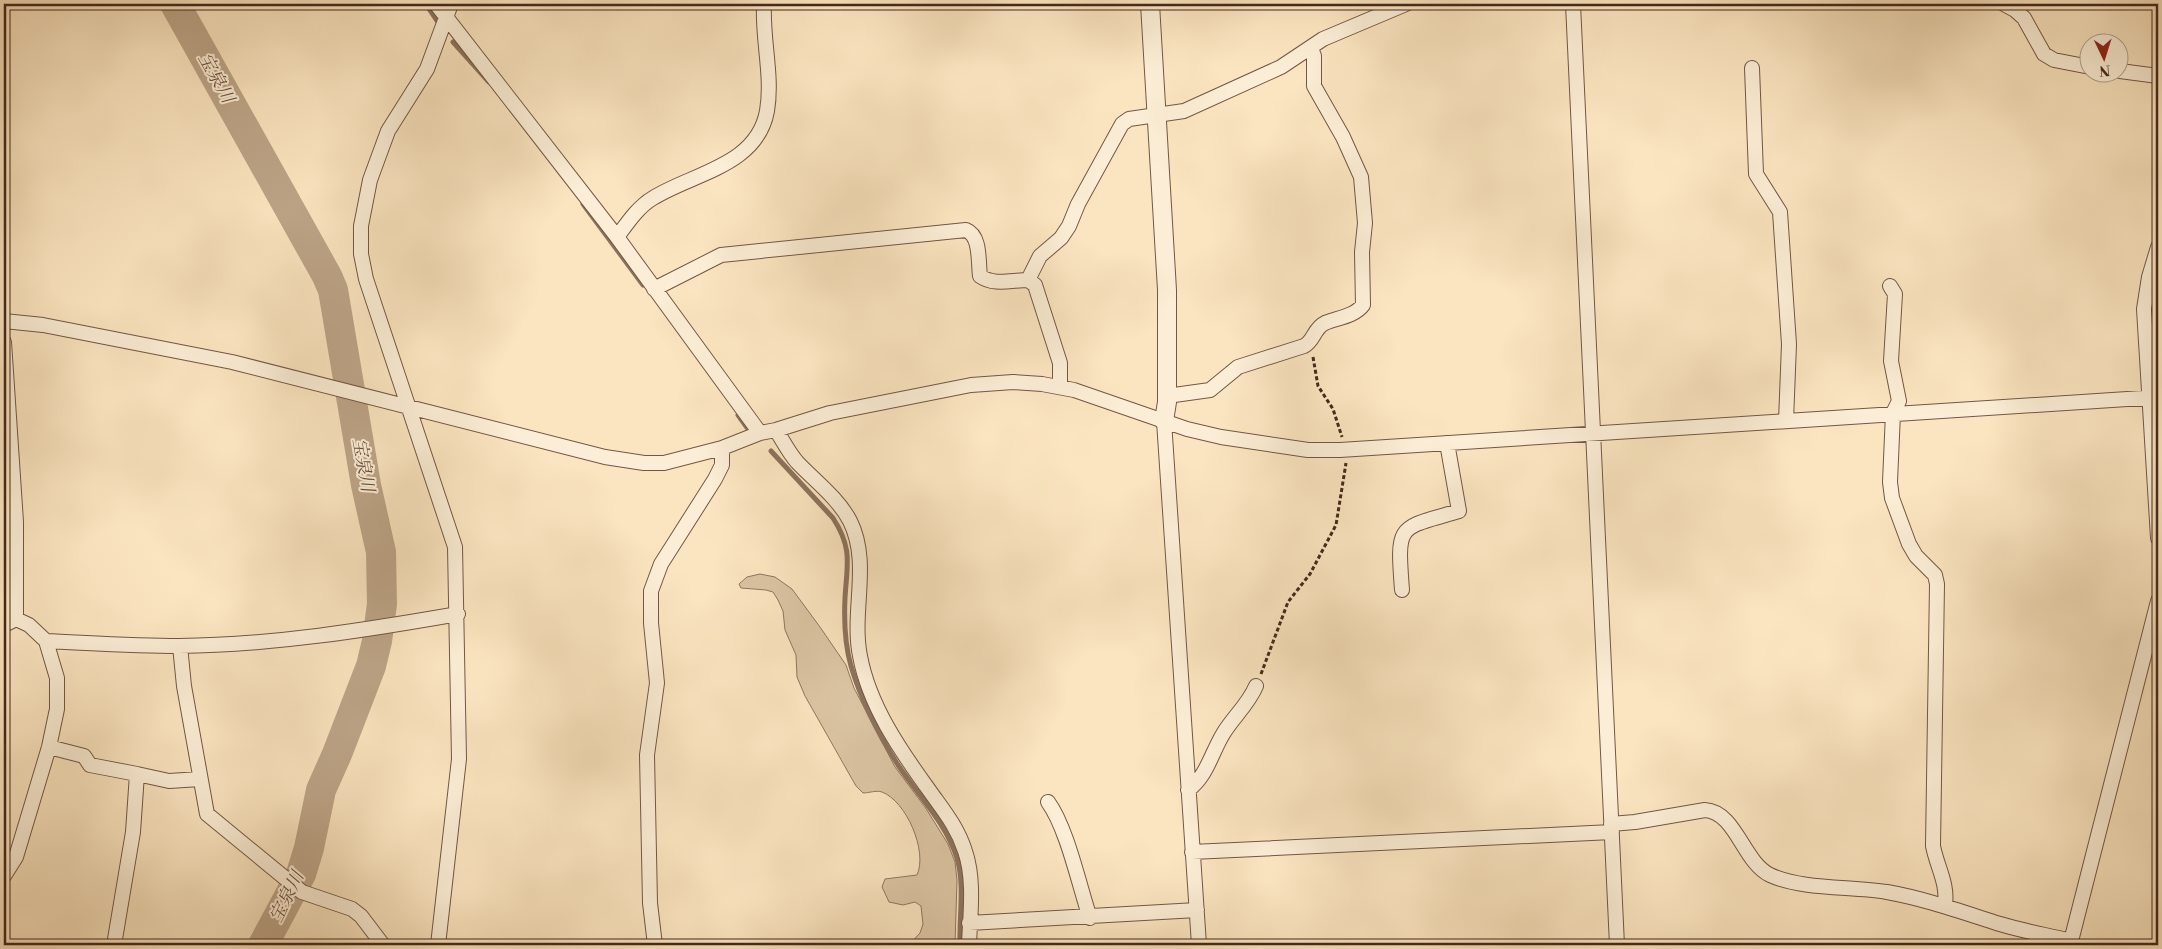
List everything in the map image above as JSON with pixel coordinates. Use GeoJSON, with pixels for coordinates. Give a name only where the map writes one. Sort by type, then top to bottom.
{"type":"FeatureCollection","features":[{"type":"Feature","properties":{"kind":"street"},"geometry":{"type":"LineString","coordinates":[[436,4],[617,236],[654,290],[760,433]]}},
{"type":"Feature","properties":{"kind":"street"},"geometry":{"type":"LineString","coordinates":[[438,945],[459,759],[456,554],[452,531],[408,409],[366,279],[362,254],[361,226],[370,180],[388,130],[427,69],[451,4]]}},
{"type":"Feature","properties":{"kind":"street"},"geometry":{"type":"LineString","coordinates":[[617,236],[638,210],[652,198],[730,162],[752,142],[763,124],[767,110],[768,89],[764,4]]}},
{"type":"Feature","properties":{"kind":"street"},"geometry":{"type":"LineString","coordinates":[[1150,4],[1167,290],[1167,396],[1164,421],[1199,945]]}},
{"type":"Feature","properties":{"kind":"street"},"geometry":{"type":"LineString","coordinates":[[1028,280],[1040,256],[1061,238],[1069,226],[1078,204],[1118,129],[1130,118],[1184,111],[1281,67],[1323,39],[1406,4]]}},
{"type":"Feature","properties":{"kind":"street"},"geometry":{"type":"LineString","coordinates":[[1573,4],[1617,945]]}},
{"type":"Feature","properties":{"kind":"street"},"geometry":{"type":"LineString","coordinates":[[2004,4],[2024,18],[2044,54],[2054,60],[2080,65]]}},
{"type":"Feature","properties":{"kind":"street"},"geometry":{"type":"LineString","coordinates":[[1167,396],[1210,390],[1238,367],[1304,346],[1310,342],[1323,324],[1355,312],[1363,305],[1362,252],[1365,223],[1361,177],[1343,137],[1314,86],[1314,56],[1311,48]]}},
{"type":"Feature","properties":{"kind":"street"},"geometry":{"type":"LineString","coordinates":[[1752,68],[1756,174],[1780,212],[1789,344],[1786,421]]}},
{"type":"Feature","properties":{"kind":"street"},"geometry":{"type":"LineString","coordinates":[[2130,72],[2158,76]]}},
{"type":"Feature","properties":{"kind":"street"},"geometry":{"type":"LineString","coordinates":[[654,290],[721,255],[958,230],[972,233],[976,239],[980,276],[986,280],[1028,280],[1035,285],[1060,363],[1060,387]]}},
{"type":"Feature","properties":{"kind":"street"},"geometry":{"type":"LineString","coordinates":[[2158,247],[2145,294],[2153,397],[2158,538]]}},
{"type":"Feature","properties":{"kind":"street"},"geometry":{"type":"LineString","coordinates":[[1890,286],[1895,294],[1891,361],[1899,401],[1893,413],[1890,482],[1892,498],[1909,544],[1916,556],[1935,575],[1937,584],[1933,846],[1935,860],[1945,881],[1947,893],[1945,905]]}},
{"type":"Feature","properties":{"kind":"street"},"geometry":{"type":"LineString","coordinates":[[4,321],[43,325],[232,362],[408,409],[605,457],[644,463],[664,463],[722,448],[760,433],[776,430],[830,413],[971,385],[1012,382],[1060,387],[1187,430],[1221,438],[1308,450],[1345,450],[2153,397]]}},
{"type":"Feature","properties":{"kind":"street"},"geometry":{"type":"LineString","coordinates":[[4,342],[16,522],[10,622],[29,625],[46,641],[58,678],[57,709],[49,746],[16,857],[4,876]]}},
{"type":"Feature","properties":{"kind":"street"},"geometry":{"type":"LineString","coordinates":[[776,430],[796,460],[841,507],[855,534],[860,573],[856,616],[860,656],[890,732],[955,825],[966,852],[969,867],[969,945]]}},
{"type":"Feature","properties":{"kind":"street"},"geometry":{"type":"LineString","coordinates":[[1402,590],[1399,551],[1405,531],[1412,524],[1459,510],[1447,443]]}},
{"type":"Feature","properties":{"kind":"street"},"geometry":{"type":"LineString","coordinates":[[654,945],[650,903],[647,755],[657,683],[651,623],[652,591],[661,564],[722,465],[722,448]]}},
{"type":"Feature","properties":{"kind":"street"},"geometry":{"type":"LineString","coordinates":[[1192,852],[1612,828],[1635,822],[1715,810],[1724,817],[1758,866],[1769,874],[1802,882],[1886,892],[1945,905],[2001,924],[2070,943],[2158,601]]}},
{"type":"Feature","properties":{"kind":"street"},"geometry":{"type":"LineString","coordinates":[[46,641],[180,646],[293,638],[394,626],[458,614]]}},
{"type":"Feature","properties":{"kind":"street"},"geometry":{"type":"LineString","coordinates":[[180,646],[200,779],[205,806],[211,818],[302,892],[352,909],[361,916],[383,945]]}},
{"type":"Feature","properties":{"kind":"street"},"geometry":{"type":"LineString","coordinates":[[1188,790],[1199,782],[1223,735],[1251,698],[1256,686]]}},
{"type":"Feature","properties":{"kind":"street"},"geometry":{"type":"LineString","coordinates":[[49,746],[84,756],[90,765],[169,780],[200,779]]}},
{"type":"Feature","properties":{"kind":"street"},"geometry":{"type":"LineString","coordinates":[[114,945],[133,832],[136,774]]}},
{"type":"Feature","properties":{"kind":"street"},"geometry":{"type":"LineString","coordinates":[[1048,802],[1053,809],[1065,839],[1090,918]]}},
{"type":"Feature","properties":{"kind":"street"},"geometry":{"type":"LineString","coordinates":[[969,922],[1090,918],[1197,910]]}},
{"type":"Feature","properties":{"kind":"path"},"geometry":{"type":"LineString","coordinates":[[1256,686],[1288,602],[1310,574],[1336,525],[1346,466],[1345,450],[1337,419],[1318,386],[1310,342]]}},
{"type":"Feature","properties":{"kind":"shaded area"},"geometry":{"type":"Polygon","coordinates":[[[760,574],[775,577],[792,589],[820,627],[846,665],[854,688],[895,767],[925,807],[948,844],[955,862],[957,880],[955,945],[909,945],[920,933],[923,924],[921,906],[915,902],[903,905],[889,902],[882,887],[885,879],[917,875],[920,865],[920,853],[913,828],[907,816],[891,797],[880,791],[863,793],[856,786],[805,696],[797,677],[796,655],[785,630],[783,611],[778,600],[773,592],[741,588],[739,584],[747,577],[760,574]]]}},
{"type":"Feature","properties":{"kind":"waterway","name":"宝泉川"},"geometry":{"type":"LineString","coordinates":[[175,4],[327,276],[333,290],[366,485],[381,552],[382,604],[377,641],[371,666],[321,790],[309,848],[301,874],[263,945]]}},
{"type":"Feature","properties":{"kind":"waterway"},"geometry":{"type":"LineString","coordinates":[[426,4],[438,22]]}},
{"type":"Feature","properties":{"kind":"waterway"},"geometry":{"type":"LineString","coordinates":[[453,42],[489,82]]}},
{"type":"Feature","properties":{"kind":"waterway"},"geometry":{"type":"LineString","coordinates":[[583,204],[643,285]]}},
{"type":"Feature","properties":{"kind":"waterway"},"geometry":{"type":"LineString","coordinates":[[738,415],[748,429]]}},
{"type":"Feature","properties":{"kind":"waterway"},"geometry":{"type":"LineString","coordinates":[[771,451],[833,518],[844,539],[847,557],[845,632],[851,666],[865,704],[884,742],[898,765],[939,821],[952,845],[957,858],[961,879],[960,945]]}}]}
